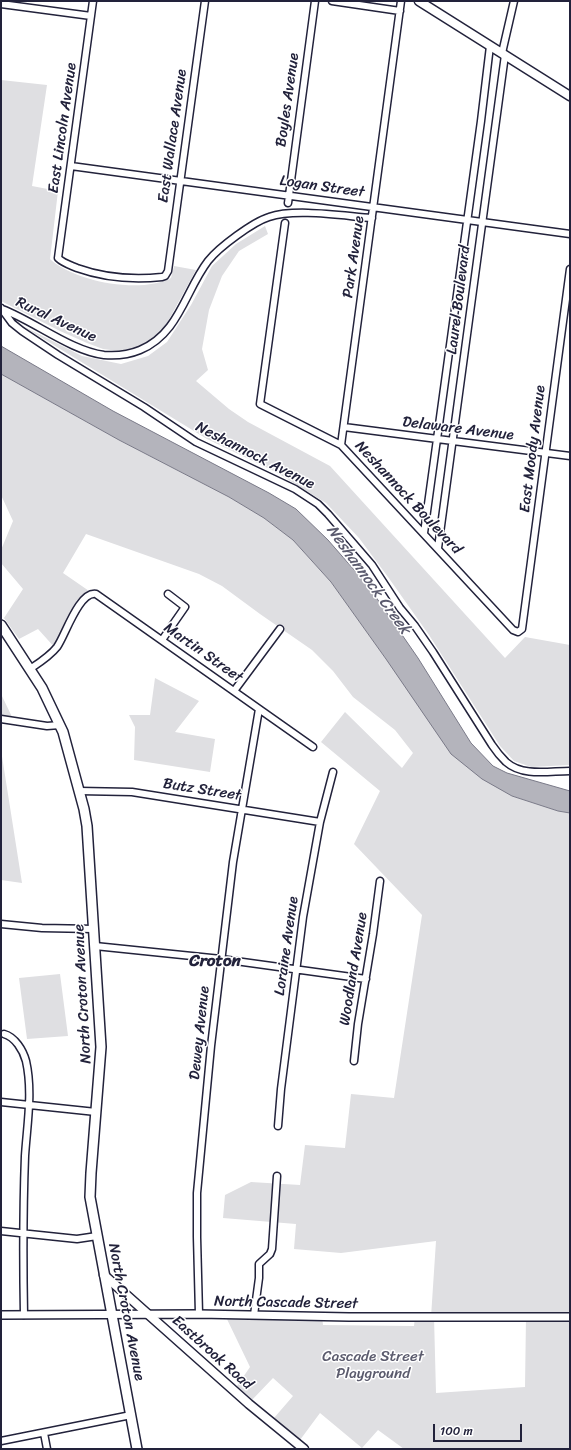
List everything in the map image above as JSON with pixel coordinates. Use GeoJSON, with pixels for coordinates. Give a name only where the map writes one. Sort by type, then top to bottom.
{"type":"FeatureCollection","features":[{"type":"Feature","properties":{"kind":"main road"},"geometry":{"type":"LineString","coordinates":[[419,1],[570,96]]}},
{"type":"Feature","properties":{"kind":"main road","name":"North Croton Avenue"},"geometry":{"type":"LineString","coordinates":[[1,625],[45,695],[63,732],[88,831],[101,1048],[90,1197],[137,1449]]}},
{"type":"Feature","properties":{"kind":"main road","name":"Eastbrook Road"},"geometry":{"type":"LineString","coordinates":[[104,1275],[258,1412],[304,1449]]}},
{"type":"Feature","properties":{"kind":"street","name":"East Lincoln Avenue"},"geometry":{"type":"LineString","coordinates":[[93,1],[58,258],[67,264],[99,275],[126,279],[162,277],[166,275]]}},
{"type":"Feature","properties":{"kind":"street","name":"East Wallace Avenue"},"geometry":{"type":"LineString","coordinates":[[166,275],[168,271],[204,1]]}},
{"type":"Feature","properties":{"kind":"street","name":"Boyles Avenue"},"geometry":{"type":"LineString","coordinates":[[288,203],[315,1]]}},
{"type":"Feature","properties":{"kind":"street"},"geometry":{"type":"LineString","coordinates":[[332,1],[400,11]]}},
{"type":"Feature","properties":{"kind":"street","name":"Park Avenue"},"geometry":{"type":"LineString","coordinates":[[341,445],[402,1]]}},
{"type":"Feature","properties":{"kind":"street","name":"Laurel Boulevard"},"geometry":{"type":"LineString","coordinates":[[438,548],[504,54],[514,1]]}},
{"type":"Feature","properties":{"kind":"street"},"geometry":{"type":"LineString","coordinates":[[1,4],[91,16]]}},
{"type":"Feature","properties":{"kind":"street","name":"Laurel Boulevard"},"geometry":{"type":"LineString","coordinates":[[424,533],[490,46]]}},
{"type":"Feature","properties":{"kind":"street","name":"Logan Street"},"geometry":{"type":"LineString","coordinates":[[71,166],[570,234]]}},
{"type":"Feature","properties":{"kind":"street","name":"Rural Avenue"},"geometry":{"type":"LineString","coordinates":[[2,309],[89,351],[102,355],[113,356],[135,352],[152,344],[170,328],[205,266],[217,251],[262,219],[291,213],[372,218]]}},
{"type":"Feature","properties":{"kind":"street","name":"Neshannock Boulevard"},"geometry":{"type":"LineString","coordinates":[[285,223],[260,404],[341,445],[513,630],[520,631]]}},
{"type":"Feature","properties":{"kind":"street","name":"East Moody Avenue"},"geometry":{"type":"LineString","coordinates":[[520,631],[522,629],[570,269]]}},
{"type":"Feature","properties":{"kind":"street","name":"Neshannock Avenue"},"geometry":{"type":"LineString","coordinates":[[2,309],[12,323],[22,331],[58,355],[144,407],[196,442],[295,489],[318,504],[372,565],[400,608],[415,626],[433,652],[492,745],[503,758],[512,766],[525,771],[570,771]]}},
{"type":"Feature","properties":{"kind":"street","name":"Delaware Avenue"},"geometry":{"type":"LineString","coordinates":[[344,427],[570,456]]}},
{"type":"Feature","properties":{"kind":"street","name":"Martin Street"},"geometry":{"type":"LineString","coordinates":[[30,670],[56,649],[70,621],[80,606],[89,594],[96,594],[313,747]]}},
{"type":"Feature","properties":{"kind":"street"},"geometry":{"type":"LineString","coordinates":[[162,640],[185,607],[168,594]]}},
{"type":"Feature","properties":{"kind":"street"},"geometry":{"type":"LineString","coordinates":[[234,691],[280,628]]}},
{"type":"Feature","properties":{"kind":"street","name":"Dewey Avenue"},"geometry":{"type":"LineString","coordinates":[[199,1314],[197,1237],[198,1193],[210,1054],[233,862],[259,709]]}},
{"type":"Feature","properties":{"kind":"street"},"geometry":{"type":"LineString","coordinates":[[1,719],[47,726],[60,725]]}},
{"type":"Feature","properties":{"kind":"street","name":"Loraine Avenue"},"geometry":{"type":"LineString","coordinates":[[278,1126],[281,1089],[303,916],[320,822],[333,772]]}},
{"type":"Feature","properties":{"kind":"street","name":"Butz Street"},"geometry":{"type":"LineString","coordinates":[[79,791],[132,792],[320,822]]}},
{"type":"Feature","properties":{"kind":"street","name":"Woodland Avenue"},"geometry":{"type":"LineString","coordinates":[[354,1061],[358,1024],[380,881]]}},
{"type":"Feature","properties":{"kind":"street"},"geometry":{"type":"LineString","coordinates":[[1,924],[42,928],[94,929]]}},
{"type":"Feature","properties":{"kind":"street"},"geometry":{"type":"LineString","coordinates":[[95,946],[221,959],[366,979]]}},
{"type":"Feature","properties":{"kind":"street"},"geometry":{"type":"LineString","coordinates":[[4,1034],[11,1037],[16,1042],[25,1059],[27,1067],[29,1106],[25,1156],[24,1315]]}},
{"type":"Feature","properties":{"kind":"street"},"geometry":{"type":"LineString","coordinates":[[1,1102],[96,1112]]}},
{"type":"Feature","properties":{"kind":"street"},"geometry":{"type":"LineString","coordinates":[[254,1315],[259,1278],[259,1264],[270,1254],[272,1249],[277,1176]]}},
{"type":"Feature","properties":{"kind":"street"},"geometry":{"type":"LineString","coordinates":[[1,1231],[77,1239],[97,1236]]}},
{"type":"Feature","properties":{"kind":"street","name":"North Cascade Street"},"geometry":{"type":"LineString","coordinates":[[1,1315],[199,1314],[415,1317],[570,1317]]}},
{"type":"Feature","properties":{"kind":"street"},"geometry":{"type":"LineString","coordinates":[[1,1441],[131,1415]]}},
{"type":"Feature","properties":{"kind":"street"},"geometry":{"type":"LineString","coordinates":[[44,1433],[48,1449]]}},
{"type":"Feature","properties":{"kind":"green space"},"geometry":{"type":"Polygon","coordinates":[[[1,80],[47,85],[32,186],[58,191],[50,259],[61,267],[75,274],[109,283],[126,285],[158,283],[171,278],[174,266],[196,270],[166,325],[154,338],[137,348],[119,351],[103,349],[60,331],[1,301],[1,80]]]}},
{"type":"Feature","properties":{"kind":"green space"},"geometry":{"type":"Polygon","coordinates":[[[265,226],[268,234],[239,251],[222,276],[209,310],[202,349],[208,370],[196,381],[229,409],[248,422],[330,466],[505,658],[525,637],[570,645],[570,765],[531,767],[514,761],[500,746],[429,635],[388,577],[359,538],[326,503],[276,472],[207,439],[21,325],[82,356],[121,364],[148,356],[167,342],[191,305],[212,266],[236,244],[265,226]]]}},
{"type":"Feature","properties":{"kind":"green space","name":"Cascade Street Playground"},"geometry":{"type":"Polygon","coordinates":[[[1,374],[119,440],[229,497],[264,518],[293,540],[331,582],[386,659],[512,796],[558,811],[570,813],[570,1449],[404,1449],[378,1430],[362,1448],[320,1413],[300,1440],[274,1418],[293,1396],[273,1378],[252,1400],[237,1386],[250,1367],[225,1315],[322,1316],[323,1325],[414,1326],[415,1317],[431,1317],[436,1241],[341,1253],[294,1249],[296,1224],[223,1218],[225,1195],[251,1182],[300,1185],[305,1145],[345,1148],[351,1094],[394,1098],[422,915],[354,844],[380,791],[321,742],[345,712],[402,768],[413,753],[395,730],[353,697],[333,671],[312,650],[222,586],[199,574],[86,534],[63,573],[92,593],[89,594],[56,649],[38,629],[19,639],[4,618],[23,589],[1,563],[1,550],[13,521],[1,495],[1,374]],[[434,1317],[436,1393],[525,1387],[526,1317],[434,1317]]]}},
{"type":"Feature","properties":{"kind":"green space"},"geometry":{"type":"Polygon","coordinates":[[[155,678],[199,701],[175,732],[215,739],[210,772],[134,760],[135,727],[129,715],[150,715],[155,678]]]}},
{"type":"Feature","properties":{"kind":"green space"},"geometry":{"type":"Polygon","coordinates":[[[1,694],[14,721],[1,719],[1,694]]]}},
{"type":"Feature","properties":{"kind":"green space"},"geometry":{"type":"Polygon","coordinates":[[[1,750],[22,883],[1,880],[1,750]]]}},
{"type":"Feature","properties":{"kind":"green space"},"geometry":{"type":"Polygon","coordinates":[[[60,974],[68,1036],[27,1039],[19,978],[60,974]]]}},
{"type":"Feature","properties":{"kind":"shaded area"},"geometry":{"type":"Polygon","coordinates":[[[1,346],[113,411],[269,493],[296,509],[328,540],[369,587],[418,658],[471,743],[493,766],[507,773],[570,791],[570,813],[558,811],[512,796],[482,779],[451,754],[331,582],[293,540],[264,518],[229,497],[119,440],[1,374],[1,346]]]}},
{"type":"Feature","properties":{"kind":"district","name":"Croton"},"geometry":{"type":"Point","coordinates":[215,962]}},
{"type":"Feature","properties":{"kind":"water label","name":"Neshannock Creek"},"geometry":{"type":"Point","coordinates":[368,580]}}]}
